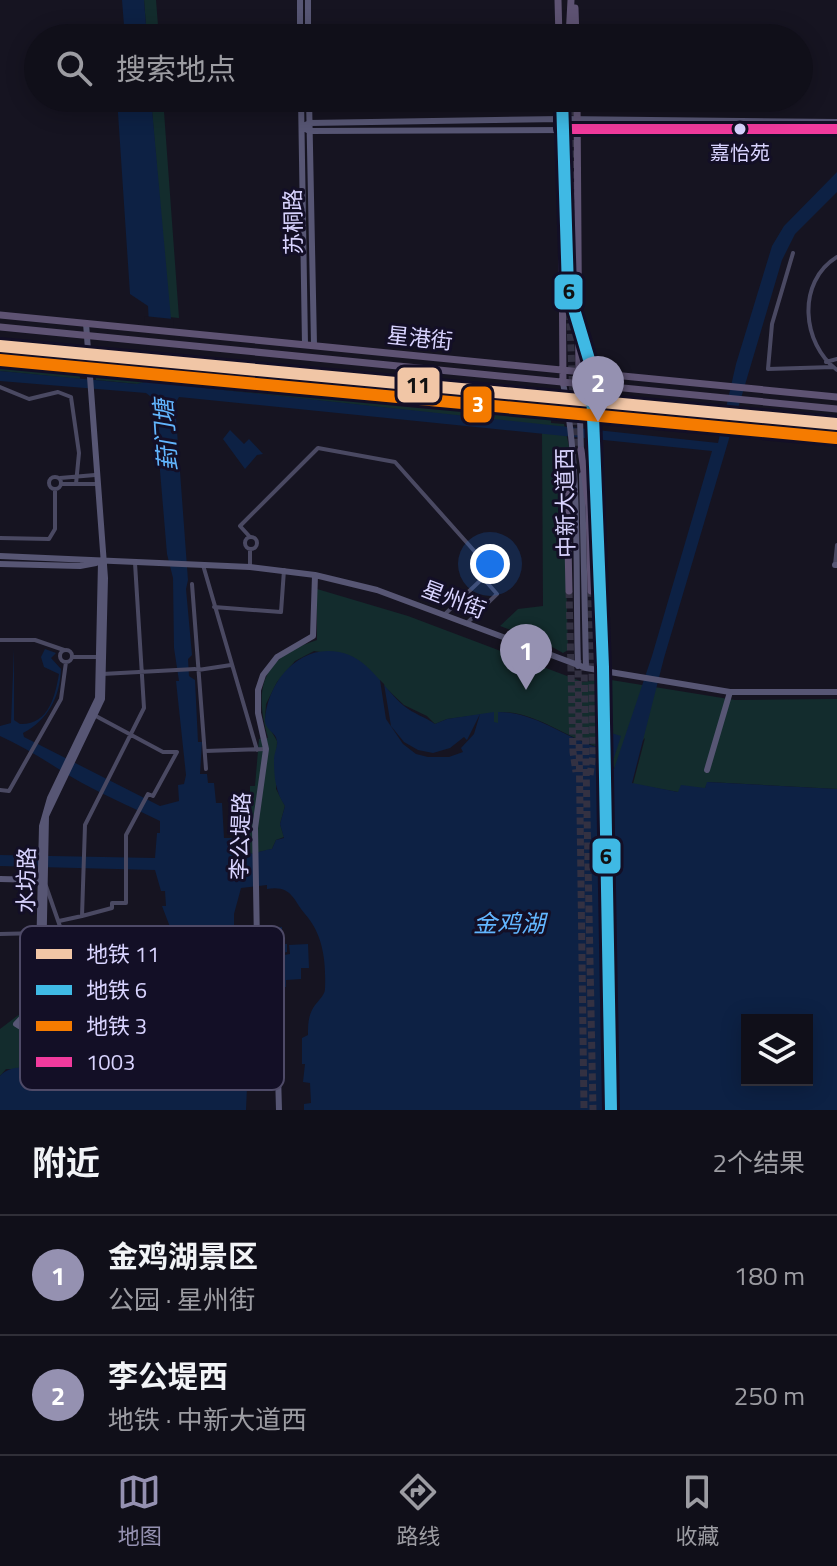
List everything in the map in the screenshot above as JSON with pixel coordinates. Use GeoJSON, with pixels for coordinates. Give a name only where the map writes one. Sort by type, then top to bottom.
{"type":"FeatureCollection","features":[{"type":"Feature","properties":{"kind":"main road"},"geometry":{"type":"LineString","coordinates":[[558,0],[559,24]]}},
{"type":"Feature","properties":{"kind":"main road"},"geometry":{"type":"LineString","coordinates":[[570,24],[572,0]]}},
{"type":"Feature","properties":{"kind":"main road"},"geometry":{"type":"LineString","coordinates":[[572,0],[575,24]]}},
{"type":"Feature","properties":{"kind":"main road","name":"中新大道西"},"geometry":{"type":"LineString","coordinates":[[562,112],[563,383]]}},
{"type":"Feature","properties":{"kind":"main road","name":"中新大道西"},"geometry":{"type":"LineString","coordinates":[[577,112],[579,385]]}},
{"type":"Feature","properties":{"kind":"main road"},"geometry":{"type":"LineString","coordinates":[[561,129],[567,250]]}},
{"type":"Feature","properties":{"kind":"main road","name":"星港街"},"geometry":{"type":"LineString","coordinates":[[0,315],[837,397]]}},
{"type":"Feature","properties":{"kind":"main road","name":"星港街"},"geometry":{"type":"LineString","coordinates":[[0,327],[177,347],[837,409]]}},
{"type":"Feature","properties":{"kind":"main road"},"geometry":{"type":"LineString","coordinates":[[581,450],[589,507],[591,591]]}},
{"type":"Feature","properties":{"kind":"main road"},"geometry":{"type":"LineString","coordinates":[[569,591],[567,497],[573,469]]}},
{"type":"Feature","properties":{"kind":"street"},"geometry":{"type":"LineString","coordinates":[[300,0],[303,24]]}},
{"type":"Feature","properties":{"kind":"street"},"geometry":{"type":"LineString","coordinates":[[305,24],[308,0]]}},
{"type":"Feature","properties":{"kind":"street","name":"苏桐路"},"geometry":{"type":"LineString","coordinates":[[301,112],[314,331],[310,345]]}},
{"type":"Feature","properties":{"kind":"street","name":"苏桐路"},"geometry":{"type":"LineString","coordinates":[[309,112],[305,331],[310,345]]}},
{"type":"Feature","properties":{"kind":"street"},"geometry":{"type":"LineString","coordinates":[[302,127],[309,123],[562,119],[577,125],[837,129]]}},
{"type":"Feature","properties":{"kind":"street"},"geometry":{"type":"LineString","coordinates":[[415,121],[415,130]]}},
{"type":"Feature","properties":{"kind":"street"},"geometry":{"type":"LineString","coordinates":[[302,127],[309,131],[561,129],[577,125],[837,122]]}},
{"type":"Feature","properties":{"kind":"street"},"geometry":{"type":"LineString","coordinates":[[793,253],[772,324],[768,369],[835,369]]}},
{"type":"Feature","properties":{"kind":"street"},"geometry":{"type":"LineString","coordinates":[[835,369],[826,362],[809,333],[809,305],[821,273],[837,257]]}},
{"type":"Feature","properties":{"kind":"street","name":"水坊路"},"geometry":{"type":"LineString","coordinates":[[86,323],[84,337],[101,562],[101,674]]}},
{"type":"Feature","properties":{"kind":"street"},"geometry":{"type":"LineString","coordinates":[[305,331],[314,331]]}},
{"type":"Feature","properties":{"kind":"street"},"geometry":{"type":"LineString","coordinates":[[826,362],[837,359]]}},
{"type":"Feature","properties":{"kind":"street","name":"中新大道西"},"geometry":{"type":"LineString","coordinates":[[563,383],[571,419],[578,666]]}},
{"type":"Feature","properties":{"kind":"street","name":"中新大道西"},"geometry":{"type":"LineString","coordinates":[[579,385],[586,668]]}},
{"type":"Feature","properties":{"kind":"street"},"geometry":{"type":"LineString","coordinates":[[0,387],[29,399],[58,392],[71,397],[79,453],[76,481]]}},
{"type":"Feature","properties":{"kind":"street"},"geometry":{"type":"LineString","coordinates":[[250,550],[257,543],[240,526],[318,448],[395,462],[493,572],[444,615]]}},
{"type":"Feature","properties":{"kind":"street"},"geometry":{"type":"LineString","coordinates":[[76,481],[95,475]]}},
{"type":"Feature","properties":{"kind":"street"},"geometry":{"type":"LineString","coordinates":[[0,538],[49,539],[55,529],[55,489],[49,480],[53,476],[61,481],[96,484]]}},
{"type":"Feature","properties":{"kind":"street"},"geometry":{"type":"LineString","coordinates":[[55,489],[61,481]]}},
{"type":"Feature","properties":{"kind":"street"},"geometry":{"type":"LineString","coordinates":[[250,537],[244,542],[250,550],[250,567]]}},
{"type":"Feature","properties":{"kind":"street"},"geometry":{"type":"LineString","coordinates":[[836,565],[837,545]]}},
{"type":"Feature","properties":{"kind":"street","name":"星州街"},"geometry":{"type":"LineString","coordinates":[[0,556],[81,557],[101,562],[250,567],[315,575],[377,590],[586,668],[730,692],[837,692]]}},
{"type":"Feature","properties":{"kind":"street","name":"水坊路"},"geometry":{"type":"LineString","coordinates":[[41,926],[44,815],[94,715],[101,674],[105,578],[101,562]]}},
{"type":"Feature","properties":{"kind":"street","name":"星州街"},"geometry":{"type":"LineString","coordinates":[[0,564],[80,566],[101,562]]}},
{"type":"Feature","properties":{"kind":"street"},"geometry":{"type":"LineString","coordinates":[[82,916],[85,825],[144,708],[135,563]]}},
{"type":"Feature","properties":{"kind":"street"},"geometry":{"type":"LineString","coordinates":[[203,565],[257,750]]}},
{"type":"Feature","properties":{"kind":"street"},"geometry":{"type":"LineString","coordinates":[[214,607],[281,612],[284,570]]}},
{"type":"Feature","properties":{"kind":"street","name":"李公堤路"},"geometry":{"type":"LineString","coordinates":[[257,926],[256,811],[266,749],[258,713],[258,687],[267,669],[282,653],[313,636],[315,575]]}},
{"type":"Feature","properties":{"kind":"street"},"geometry":{"type":"LineString","coordinates":[[467,623],[497,594],[484,580]]}},
{"type":"Feature","properties":{"kind":"street"},"geometry":{"type":"LineString","coordinates":[[192,584],[206,769]]}},
{"type":"Feature","properties":{"kind":"street"},"geometry":{"type":"LineString","coordinates":[[0,640],[35,640],[70,651],[72,657]]}},
{"type":"Feature","properties":{"kind":"street"},"geometry":{"type":"LineString","coordinates":[[64,650],[60,658],[66,662]]}},
{"type":"Feature","properties":{"kind":"street"},"geometry":{"type":"LineString","coordinates":[[0,790],[9,791],[62,696],[66,662],[72,657],[100,657]]}},
{"type":"Feature","properties":{"kind":"street"},"geometry":{"type":"LineString","coordinates":[[101,674],[231,665]]}},
{"type":"Feature","properties":{"kind":"street"},"geometry":{"type":"LineString","coordinates":[[707,770],[730,692]]}},
{"type":"Feature","properties":{"kind":"street"},"geometry":{"type":"LineString","coordinates":[[59,921],[112,908],[112,903],[126,903],[126,835],[148,794],[153,796],[177,752],[163,752],[94,715]]}},
{"type":"Feature","properties":{"kind":"street"},"geometry":{"type":"LineString","coordinates":[[204,750],[266,749]]}},
{"type":"Feature","properties":{"kind":"street"},"geometry":{"type":"LineString","coordinates":[[0,879],[42,880],[60,926]]}},
{"type":"Feature","properties":{"kind":"street","name":"水坊路"},"geometry":{"type":"LineString","coordinates":[[40,926],[42,880]]}},
{"type":"Feature","properties":{"kind":"street"},"geometry":{"type":"LineString","coordinates":[[0,934],[20,934]]}},
{"type":"Feature","properties":{"kind":"street","name":"李公堤路"},"geometry":{"type":"LineString","coordinates":[[278,1090],[279,1110]]}},
{"type":"Feature","properties":{"kind":"green space"},"geometry":{"type":"Polygon","coordinates":[[[144,0],[156,0],[158,24],[146,24],[144,0]]]}},
{"type":"Feature","properties":{"kind":"green space"},"geometry":{"type":"Polygon","coordinates":[[[152,112],[164,112],[179,318],[169,317],[152,112]]]}},
{"type":"Feature","properties":{"kind":"green space"},"geometry":{"type":"Polygon","coordinates":[[[0,342],[73,349],[79,358],[80,379],[0,371],[0,342]]]}},
{"type":"Feature","properties":{"kind":"green space"},"geometry":{"type":"Polygon","coordinates":[[[99,351],[151,354],[151,381],[137,384],[96,380],[94,358],[99,351]]]}},
{"type":"Feature","properties":{"kind":"green space"},"geometry":{"type":"Polygon","coordinates":[[[172,357],[405,379],[524,395],[523,411],[551,411],[551,423],[564,424],[571,455],[564,488],[568,650],[563,653],[500,626],[518,609],[543,606],[542,433],[480,426],[479,418],[177,385],[172,357]]]}},
{"type":"Feature","properties":{"kind":"green space"},"geometry":{"type":"Polygon","coordinates":[[[737,411],[837,421],[837,447],[731,436],[737,411]]]}},
{"type":"Feature","properties":{"kind":"green space"},"geometry":{"type":"Polygon","coordinates":[[[317,589],[408,616],[583,682],[605,679],[735,700],[837,699],[837,789],[708,782],[705,788],[678,792],[633,784],[645,738],[615,769],[601,748],[525,716],[498,712],[498,723],[494,723],[494,713],[447,719],[435,724],[427,716],[404,705],[353,657],[314,651],[295,661],[277,682],[266,704],[265,720],[277,741],[276,789],[285,806],[280,824],[284,837],[276,840],[272,849],[251,854],[234,838],[233,820],[239,820],[235,812],[241,805],[240,795],[250,795],[250,786],[255,786],[259,739],[268,738],[262,703],[263,689],[267,676],[284,655],[317,640],[317,589]]]}},
{"type":"Feature","properties":{"kind":"green space"},"geometry":{"type":"Polygon","coordinates":[[[20,1014],[20,1070],[6,1069],[0,1076],[0,1029],[20,1014]]]}},
{"type":"Feature","properties":{"kind":"water"},"geometry":{"type":"Polygon","coordinates":[[[122,0],[144,0],[146,24],[124,24],[122,0]]]}},
{"type":"Feature","properties":{"kind":"water","name":"金鸡湖"},"geometry":{"type":"Polygon","coordinates":[[[118,112],[152,112],[177,385],[718,443],[736,364],[772,246],[784,226],[837,172],[837,192],[795,234],[782,260],[664,658],[632,783],[678,792],[681,785],[705,788],[707,782],[837,789],[837,1110],[304,1110],[304,1104],[311,1103],[310,1083],[303,1082],[305,1064],[302,1064],[302,1038],[308,1035],[313,1007],[325,992],[324,960],[316,931],[287,891],[267,889],[267,885],[241,888],[234,926],[170,926],[162,906],[166,906],[165,891],[161,891],[155,870],[0,866],[0,855],[155,858],[157,833],[160,833],[160,821],[92,788],[0,736],[0,726],[11,723],[14,649],[14,720],[20,724],[38,720],[53,700],[59,674],[44,667],[41,657],[45,649],[56,653],[51,658],[61,669],[58,689],[51,707],[32,728],[23,733],[24,737],[160,806],[179,801],[178,785],[184,784],[186,775],[176,681],[179,681],[174,648],[173,578],[167,554],[154,399],[146,393],[0,381],[0,371],[137,384],[152,380],[148,306],[130,294],[118,112]],[[179,397],[175,404],[192,655],[188,659],[189,676],[195,680],[198,742],[202,742],[200,774],[207,774],[208,783],[214,783],[216,803],[222,803],[224,838],[236,838],[252,854],[272,849],[276,840],[284,838],[280,824],[285,806],[277,789],[274,771],[277,741],[265,723],[267,706],[278,681],[287,670],[310,654],[339,652],[358,660],[404,706],[435,724],[447,719],[494,712],[494,722],[498,723],[498,712],[525,716],[600,748],[600,735],[608,732],[621,736],[611,767],[614,769],[652,656],[712,451],[179,397]]]}},
{"type":"Feature","properties":{"kind":"water"},"geometry":{"type":"Polygon","coordinates":[[[230,430],[244,444],[249,439],[263,454],[257,455],[245,469],[223,439],[230,430]]]}},
{"type":"Feature","properties":{"kind":"water"},"geometry":{"type":"Polygon","coordinates":[[[308,944],[309,968],[301,968],[301,979],[286,980],[284,987],[284,955],[290,954],[289,945],[308,944]]]}},
{"type":"Feature","properties":{"kind":"water","name":"金鸡湖"},"geometry":{"type":"Polygon","coordinates":[[[20,1068],[20,1090],[247,1090],[246,1110],[0,1110],[0,1076],[20,1068]]]}},
{"type":"Feature","properties":{"kind":"pier"},"geometry":{"type":"Polygon","coordinates":[[[144,316],[173,319],[176,357],[147,355],[144,316]]]}},
{"type":"Feature","properties":{"kind":"pier"},"geometry":{"type":"Polygon","coordinates":[[[380,680],[384,684],[391,726],[404,742],[418,750],[433,753],[450,748],[464,737],[467,740],[480,714],[474,734],[461,748],[463,752],[449,757],[428,757],[416,754],[403,744],[386,719],[380,680]]]}},
{"type":"Feature","properties":{"kind":"tunnel"},"geometry":{"type":"LineString","coordinates":[[572,112],[575,304]]}},
{"type":"Feature","properties":{"kind":"tunnel"},"geometry":{"type":"LineString","coordinates":[[567,250],[575,448]]}},
{"type":"Feature","properties":{"kind":"tunnel"},"geometry":{"type":"LineString","coordinates":[[569,591],[576,772]]}},
{"type":"Feature","properties":{"kind":"tunnel"},"geometry":{"type":"LineString","coordinates":[[590,775],[593,755],[591,591]]}},
{"type":"Feature","properties":{"kind":"tunnel"},"geometry":{"type":"LineString","coordinates":[[578,660],[584,1110]]}},
{"type":"Feature","properties":{"kind":"tunnel"},"geometry":{"type":"LineString","coordinates":[[584,664],[593,1110]]}},
{"type":"Feature","properties":{"kind":"metro line","name":"6"},"geometry":{"type":"LineString","coordinates":[[562,112],[568,289],[591,366],[603,667],[611,1110]]}},
{"type":"Feature","properties":{"kind":"metro line","name":"11"},"geometry":{"type":"LineString","coordinates":[[0,346],[837,424]]}},
{"type":"Feature","properties":{"kind":"metro line","name":"3"},"geometry":{"type":"LineString","coordinates":[[0,360],[836,438]]}},
{"type":"Feature","properties":{"kind":"transit line","name":"1003"},"geometry":{"type":"LineString","coordinates":[[561,112],[561,129],[837,129]]}},
{"type":"Feature","properties":{"kind":"place","name":"嘉怡苑"},"geometry":{"type":"Point","coordinates":[740,129]}},
{"type":"Feature","properties":{"kind":"place","name":"李公堤西"},"geometry":{"type":"Point","coordinates":[598,422]}},
{"type":"Feature","properties":{"kind":"place","name":"金鸡湖景区"},"geometry":{"type":"Point","coordinates":[526,690]}},
{"type":"Feature","properties":{"kind":"water label","name":"葑门塘"},"geometry":{"type":"Point","coordinates":[166,435]}}]}
